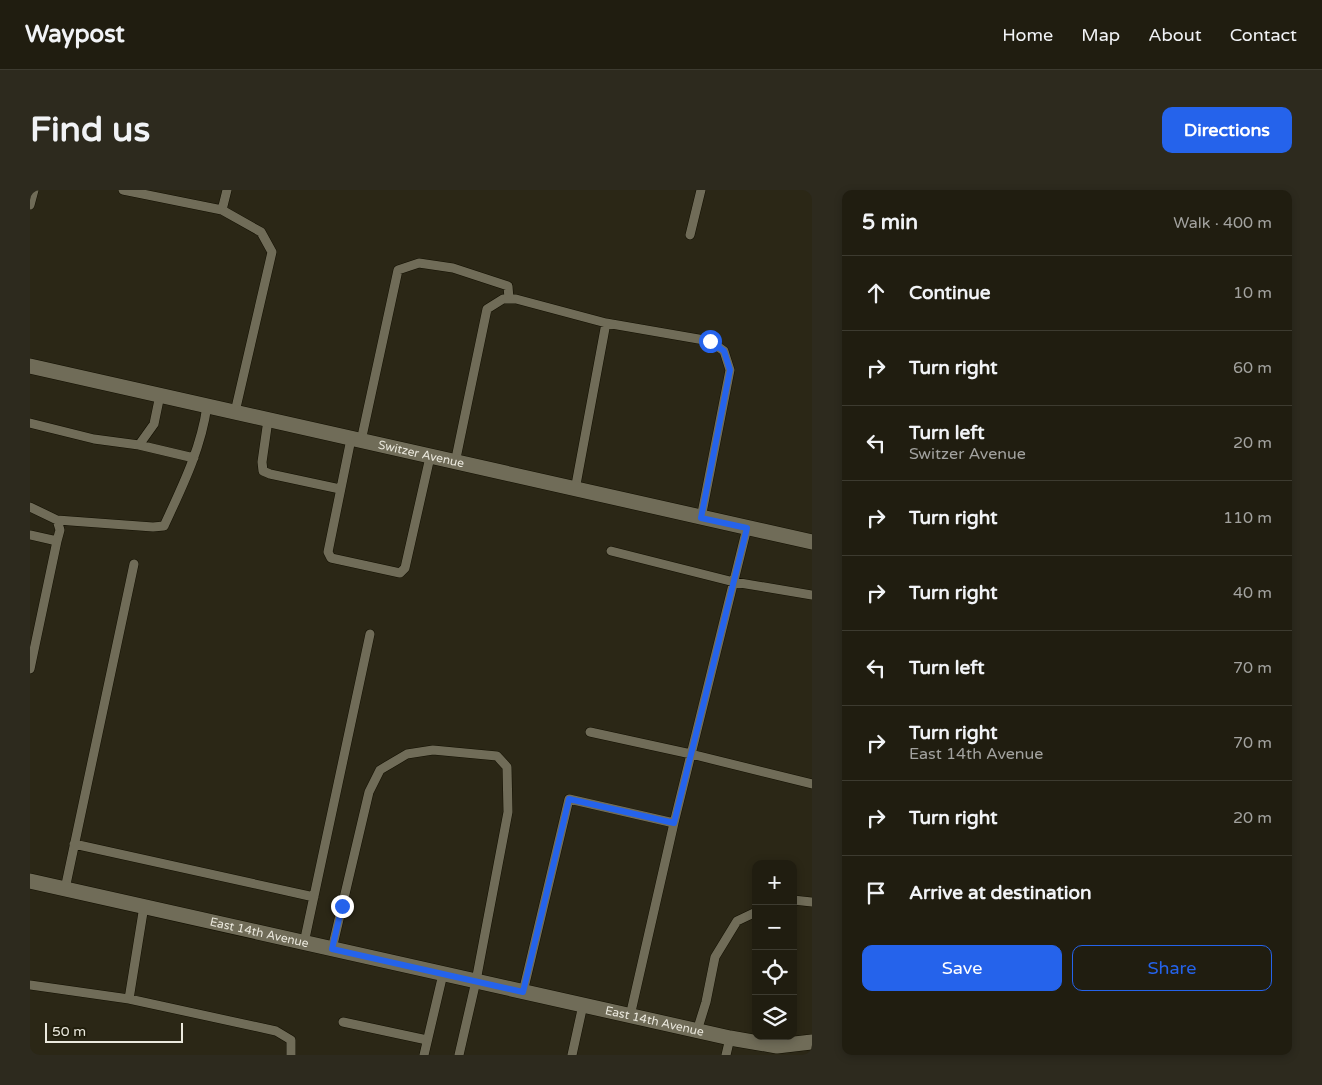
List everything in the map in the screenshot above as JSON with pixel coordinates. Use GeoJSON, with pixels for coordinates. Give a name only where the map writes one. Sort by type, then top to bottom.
{"type":"FeatureCollection","features":[{"type":"Feature","properties":{"kind":"street","name":"Switzer Avenue"},"geometry":{"type":"LineString","coordinates":[[30,366],[812,542]]}},
{"type":"Feature","properties":{"kind":"street","name":"East 14th Avenue"},"geometry":{"type":"LineString","coordinates":[[30,881],[730,1038],[777,1046],[812,1045]]}},
{"type":"Feature","properties":{"kind":"lane"},"geometry":{"type":"LineString","coordinates":[[30,205],[34,190]]}},
{"type":"Feature","properties":{"kind":"lane"},"geometry":{"type":"LineString","coordinates":[[123,190],[222,210],[261,232],[272,252],[235,412]]}},
{"type":"Feature","properties":{"kind":"lane"},"geometry":{"type":"LineString","coordinates":[[222,210],[227,190]]}},
{"type":"Feature","properties":{"kind":"lane"},"geometry":{"type":"LineString","coordinates":[[690,234],[701,190]]}},
{"type":"Feature","properties":{"kind":"lane"},"geometry":{"type":"LineString","coordinates":[[430,457],[405,568],[400,573],[331,558],[328,552],[340,490],[356,440],[398,270],[419,263],[453,268],[508,286],[509,299]]}},
{"type":"Feature","properties":{"kind":"lane"},"geometry":{"type":"LineString","coordinates":[[455,463],[487,309],[503,299],[606,323],[710,341],[724,351],[730,370],[701,518]]}},
{"type":"Feature","properties":{"kind":"lane"},"geometry":{"type":"LineString","coordinates":[[575,490],[606,323]]}},
{"type":"Feature","properties":{"kind":"lane"},"geometry":{"type":"LineString","coordinates":[[139,445],[154,424],[160,395]]}},
{"type":"Feature","properties":{"kind":"lane"},"geometry":{"type":"LineString","coordinates":[[30,507],[58,520],[153,527],[164,526],[194,458],[204,425],[207,406]]}},
{"type":"Feature","properties":{"kind":"lane"},"geometry":{"type":"LineString","coordinates":[[268,420],[262,462],[264,471],[340,490]]}},
{"type":"Feature","properties":{"kind":"lane"},"geometry":{"type":"LineString","coordinates":[[30,423],[94,439],[139,445],[194,458]]}},
{"type":"Feature","properties":{"kind":"lane"},"geometry":{"type":"LineString","coordinates":[[30,669],[60,530],[58,520]]}},
{"type":"Feature","properties":{"kind":"lane"},"geometry":{"type":"LineString","coordinates":[[630,1016],[674,823],[747,528]]}},
{"type":"Feature","properties":{"kind":"lane"},"geometry":{"type":"LineString","coordinates":[[30,535],[57,541]]}},
{"type":"Feature","properties":{"kind":"lane"},"geometry":{"type":"LineString","coordinates":[[610,551],[734,582],[812,595]]}},
{"type":"Feature","properties":{"kind":"lane"},"geometry":{"type":"LineString","coordinates":[[65,889],[134,564]]}},
{"type":"Feature","properties":{"kind":"lane"},"geometry":{"type":"LineString","coordinates":[[304,943],[370,634]]}},
{"type":"Feature","properties":{"kind":"lane"},"geometry":{"type":"LineString","coordinates":[[590,732],[691,754],[812,784]]}},
{"type":"Feature","properties":{"kind":"lane"},"geometry":{"type":"LineString","coordinates":[[332,949],[369,792],[380,770],[407,754],[433,750],[497,756],[507,767],[508,812],[476,981],[459,1055]]}},
{"type":"Feature","properties":{"kind":"lane"},"geometry":{"type":"LineString","coordinates":[[523,992],[569,799],[674,823]]}},
{"type":"Feature","properties":{"kind":"lane"},"geometry":{"type":"LineString","coordinates":[[74,844],[314,897]]}},
{"type":"Feature","properties":{"kind":"lane"},"geometry":{"type":"LineString","coordinates":[[797,900],[812,902]]}},
{"type":"Feature","properties":{"kind":"lane"},"geometry":{"type":"LineString","coordinates":[[129,999],[144,906]]}},
{"type":"Feature","properties":{"kind":"lane"},"geometry":{"type":"LineString","coordinates":[[697,1031],[715,957],[737,921],[752,914]]}},
{"type":"Feature","properties":{"kind":"lane"},"geometry":{"type":"LineString","coordinates":[[424,1055],[442,974]]}},
{"type":"Feature","properties":{"kind":"lane"},"geometry":{"type":"LineString","coordinates":[[30,985],[129,999],[276,1031],[291,1040],[291,1055]]}},
{"type":"Feature","properties":{"kind":"lane"},"geometry":{"type":"LineString","coordinates":[[572,1055],[583,1005]]}},
{"type":"Feature","properties":{"kind":"lane"},"geometry":{"type":"LineString","coordinates":[[343,1022],[427,1040]]}},
{"type":"Feature","properties":{"kind":"lane"},"geometry":{"type":"LineString","coordinates":[[726,1055],[730,1038]]}},
{"type":"Feature","properties":{"kind":"route"},"geometry":{"type":"LineString","coordinates":[[342,906],[332,949],[523,992],[569,799],[674,823],[747,528],[701,518],[730,370],[724,351],[710,341]]}}]}
